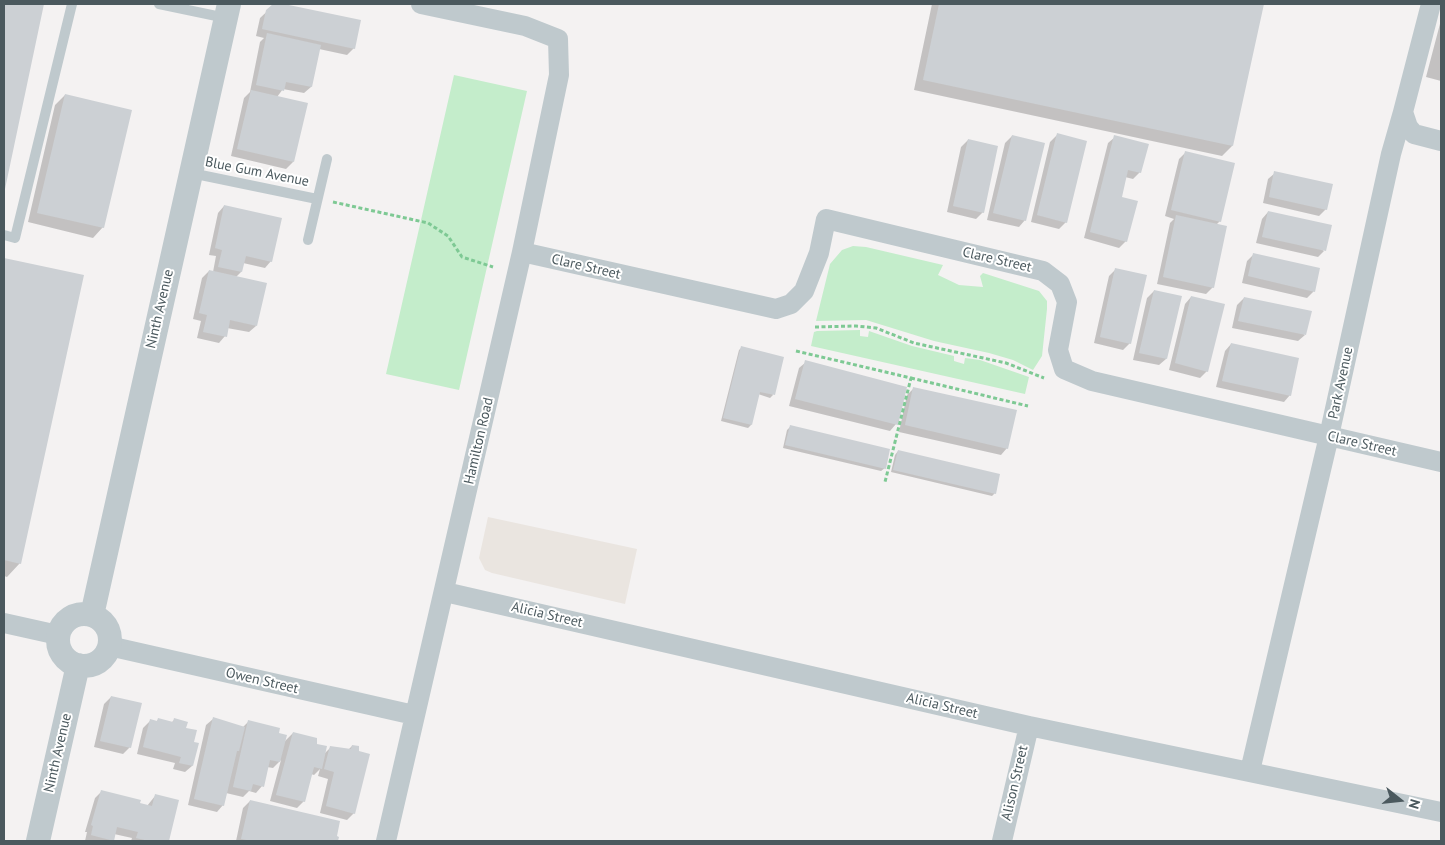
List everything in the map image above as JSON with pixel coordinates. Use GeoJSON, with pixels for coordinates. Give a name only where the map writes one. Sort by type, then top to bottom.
{"type":"FeatureCollection","features":[{"type":"Feature","properties":{"kind":"street","name":"Hamilton Road"},"geometry":{"type":"LineString","coordinates":[[386,841],[522,252],[559,75],[558,39],[525,26],[421,4]]}},
{"type":"Feature","properties":{"kind":"street","name":"Park Avenue"},"geometry":{"type":"LineString","coordinates":[[1250,770],[1329,436],[1391,154],[1405,120],[1431,4]]}},
{"type":"Feature","properties":{"kind":"street","name":"Ninth Avenue"},"geometry":{"type":"LineString","coordinates":[[92,615],[227,11]]}},
{"type":"Feature","properties":{"kind":"street"},"geometry":{"type":"LineString","coordinates":[[1405,120],[1414,134],[1441,141]]}},
{"type":"Feature","properties":{"kind":"street","name":"Clare Street"},"geometry":{"type":"LineString","coordinates":[[522,252],[776,309],[791,304],[804,291],[819,253],[826,219],[1043,271],[1060,284],[1067,302],[1058,350],[1064,369],[1092,381],[1441,462]]}},
{"type":"Feature","properties":{"kind":"street","name":"Alicia Street"},"geometry":{"type":"LineString","coordinates":[[445,592],[1029,726],[1250,770],[1441,812]]}},
{"type":"Feature","properties":{"kind":"street"},"geometry":{"type":"LineString","coordinates":[[83,614],[92,615],[105,624],[110,639],[109,646],[106,654],[94,664],[78,665],[64,658],[60,651],[58,635],[67,620],[83,614]]}},
{"type":"Feature","properties":{"kind":"street"},"geometry":{"type":"LineString","coordinates":[[4,623],[58,635]]}},
{"type":"Feature","properties":{"kind":"street","name":"Owen Street"},"geometry":{"type":"LineString","coordinates":[[109,646],[414,715]]}},
{"type":"Feature","properties":{"kind":"street","name":"Ninth Avenue"},"geometry":{"type":"LineString","coordinates":[[38,841],[78,665]]}},
{"type":"Feature","properties":{"kind":"street","name":"Alison Street"},"geometry":{"type":"LineString","coordinates":[[1002,841],[1029,726]]}},
{"type":"Feature","properties":{"kind":"lane"},"geometry":{"type":"LineString","coordinates":[[4,235],[15,238],[72,4]]}},
{"type":"Feature","properties":{"kind":"lane"},"geometry":{"type":"LineString","coordinates":[[159,4],[227,11]]}},
{"type":"Feature","properties":{"kind":"lane","name":"Blue Gum Avenue"},"geometry":{"type":"LineString","coordinates":[[308,240],[327,159]]}},
{"type":"Feature","properties":{"kind":"lane","name":"Blue Gum Avenue"},"geometry":{"type":"LineString","coordinates":[[190,173],[317,199]]}},
{"type":"Feature","properties":{"kind":"path"},"geometry":{"type":"LineString","coordinates":[[317,199],[428,223],[448,236],[462,256],[493,267]]}},
{"type":"Feature","properties":{"kind":"path"},"geometry":{"type":"LineString","coordinates":[[815,327],[856,326],[876,328],[914,343],[1006,363],[1046,378]]}},
{"type":"Feature","properties":{"kind":"path"},"geometry":{"type":"LineString","coordinates":[[796,351],[1028,406]]}},
{"type":"Feature","properties":{"kind":"path"},"geometry":{"type":"LineString","coordinates":[[886,482],[910,378]]}},
{"type":"Feature","properties":{"kind":"shaded area"},"geometry":{"type":"Polygon","coordinates":[[[488,517],[637,549],[625,604],[485,570],[479,558],[488,517]]]}},
{"type":"Feature","properties":{"kind":"green space"},"geometry":{"type":"Polygon","coordinates":[[[454,75],[527,91],[459,390],[386,374],[454,75]]]}},
{"type":"Feature","properties":{"kind":"green space"},"geometry":{"type":"Polygon","coordinates":[[[853,246],[866,247],[943,265],[938,275],[959,285],[983,287],[980,276],[983,273],[1039,291],[1047,301],[1042,356],[1033,370],[1013,360],[934,341],[866,320],[816,321],[830,264],[842,250],[853,246]]]}},
{"type":"Feature","properties":{"kind":"green space"},"geometry":{"type":"Polygon","coordinates":[[[860,330],[860,336],[868,337],[869,331],[912,346],[954,356],[954,361],[964,364],[965,358],[980,360],[1029,377],[1025,394],[811,346],[814,332],[817,331],[860,330]]]}},
{"type":"Feature","properties":{"kind":"building"},"geometry":{"type":"Polygon","coordinates":[[[4,4],[44,4],[5,189],[4,189],[4,4]]]}},
{"type":"Feature","properties":{"kind":"building"},"geometry":{"type":"Polygon","coordinates":[[[273,4],[284,4],[361,20],[355,49],[262,29],[266,10],[273,4]]]}},
{"type":"Feature","properties":{"kind":"building"},"geometry":{"type":"Polygon","coordinates":[[[939,4],[1264,4],[1233,146],[923,80],[939,4]]]}},
{"type":"Feature","properties":{"kind":"building"},"geometry":{"type":"Polygon","coordinates":[[[267,33],[321,45],[312,87],[286,82],[284,91],[256,85],[267,33]]]}},
{"type":"Feature","properties":{"kind":"building"},"geometry":{"type":"Polygon","coordinates":[[[251,90],[308,103],[294,162],[237,149],[251,90]]]}},
{"type":"Feature","properties":{"kind":"building"},"geometry":{"type":"Polygon","coordinates":[[[65,94],[132,110],[104,228],[37,213],[65,94]]]}},
{"type":"Feature","properties":{"kind":"building"},"geometry":{"type":"Polygon","coordinates":[[[1057,133],[1087,141],[1067,223],[1037,215],[1057,133]]]}},
{"type":"Feature","properties":{"kind":"building"},"geometry":{"type":"Polygon","coordinates":[[[1012,135],[1045,143],[1026,221],[993,213],[1012,135]]]}},
{"type":"Feature","properties":{"kind":"building"},"geometry":{"type":"Polygon","coordinates":[[[1114,135],[1149,144],[1141,173],[1128,170],[1122,197],[1138,201],[1127,242],[1090,232],[1114,135]]]}},
{"type":"Feature","properties":{"kind":"building"},"geometry":{"type":"Polygon","coordinates":[[[968,139],[998,146],[984,213],[953,206],[968,139]]]}},
{"type":"Feature","properties":{"kind":"building"},"geometry":{"type":"Polygon","coordinates":[[[1185,151],[1235,163],[1221,222],[1171,210],[1185,151]]]}},
{"type":"Feature","properties":{"kind":"building"},"geometry":{"type":"Polygon","coordinates":[[[1274,171],[1333,184],[1327,210],[1269,197],[1274,171]]]}},
{"type":"Feature","properties":{"kind":"building"},"geometry":{"type":"Polygon","coordinates":[[[224,205],[282,218],[272,262],[246,256],[242,272],[218,267],[222,250],[215,248],[224,205]]]}},
{"type":"Feature","properties":{"kind":"building"},"geometry":{"type":"Polygon","coordinates":[[[1268,211],[1332,225],[1326,251],[1262,237],[1268,211]]]}},
{"type":"Feature","properties":{"kind":"building"},"geometry":{"type":"Polygon","coordinates":[[[1176,215],[1227,226],[1214,288],[1163,277],[1176,215]]]}},
{"type":"Feature","properties":{"kind":"building"},"geometry":{"type":"Polygon","coordinates":[[[1253,253],[1320,268],[1315,292],[1248,276],[1253,253]]]}},
{"type":"Feature","properties":{"kind":"building"},"geometry":{"type":"Polygon","coordinates":[[[4,258],[84,275],[21,564],[4,560],[4,258]]]}},
{"type":"Feature","properties":{"kind":"building"},"geometry":{"type":"Polygon","coordinates":[[[1115,268],[1147,275],[1131,344],[1100,337],[1115,268]]]}},
{"type":"Feature","properties":{"kind":"building"},"geometry":{"type":"Polygon","coordinates":[[[209,270],[267,283],[257,326],[230,320],[227,337],[203,332],[207,315],[199,313],[209,270]]]}},
{"type":"Feature","properties":{"kind":"building"},"geometry":{"type":"Polygon","coordinates":[[[1154,290],[1182,296],[1167,359],[1139,353],[1154,290]]]}},
{"type":"Feature","properties":{"kind":"building"},"geometry":{"type":"Polygon","coordinates":[[[1191,296],[1225,304],[1208,372],[1175,363],[1191,296]]]}},
{"type":"Feature","properties":{"kind":"building"},"geometry":{"type":"Polygon","coordinates":[[[1244,297],[1312,311],[1306,335],[1238,321],[1244,297]]]}},
{"type":"Feature","properties":{"kind":"building"},"geometry":{"type":"Polygon","coordinates":[[[1231,343],[1299,358],[1291,396],[1222,381],[1231,343]]]}},
{"type":"Feature","properties":{"kind":"building"},"geometry":{"type":"Polygon","coordinates":[[[741,346],[784,357],[775,395],[760,392],[752,425],[723,418],[741,346]]]}},
{"type":"Feature","properties":{"kind":"building"},"geometry":{"type":"Polygon","coordinates":[[[805,360],[907,387],[898,425],[795,399],[805,360]]]}},
{"type":"Feature","properties":{"kind":"building"},"geometry":{"type":"Polygon","coordinates":[[[913,387],[1017,410],[1008,449],[905,425],[913,387]]]}},
{"type":"Feature","properties":{"kind":"building"},"geometry":{"type":"Polygon","coordinates":[[[790,425],[890,449],[886,469],[785,445],[790,425]]]}},
{"type":"Feature","properties":{"kind":"building"},"geometry":{"type":"Polygon","coordinates":[[[898,450],[1000,474],[996,494],[893,470],[898,450]]]}},
{"type":"Feature","properties":{"kind":"building"},"geometry":{"type":"Polygon","coordinates":[[[111,696],[142,703],[131,748],[100,741],[111,696]]]}},
{"type":"Feature","properties":{"kind":"building"},"geometry":{"type":"Polygon","coordinates":[[[213,717],[245,727],[239,751],[237,751],[224,806],[194,799],[213,717]]]}},
{"type":"Feature","properties":{"kind":"building"},"geometry":{"type":"Polygon","coordinates":[[[158,718],[173,722],[174,718],[188,722],[186,728],[197,730],[194,742],[199,743],[193,766],[179,763],[181,757],[143,747],[150,719],[157,721],[158,718]]]}},
{"type":"Feature","properties":{"kind":"building"},"geometry":{"type":"Polygon","coordinates":[[[248,720],[280,728],[279,733],[287,735],[280,762],[270,760],[264,787],[253,784],[251,791],[233,787],[248,720]]]}},
{"type":"Feature","properties":{"kind":"building"},"geometry":{"type":"Polygon","coordinates":[[[293,732],[317,738],[317,744],[327,746],[322,769],[314,767],[305,802],[276,795],[293,732]]]}},
{"type":"Feature","properties":{"kind":"building"},"geometry":{"type":"Polygon","coordinates":[[[352,745],[359,746],[359,751],[370,754],[355,814],[326,806],[334,772],[324,769],[330,746],[351,749],[352,745]]]}},
{"type":"Feature","properties":{"kind":"building"},"geometry":{"type":"Polygon","coordinates":[[[101,790],[141,800],[140,803],[152,806],[155,794],[179,800],[169,841],[149,841],[136,838],[138,832],[117,827],[114,841],[91,835],[93,826],[91,825],[101,790]]]}},
{"type":"Feature","properties":{"kind":"building"},"geometry":{"type":"Polygon","coordinates":[[[250,800],[340,821],[338,841],[252,841],[241,839],[250,800]]]}}]}
